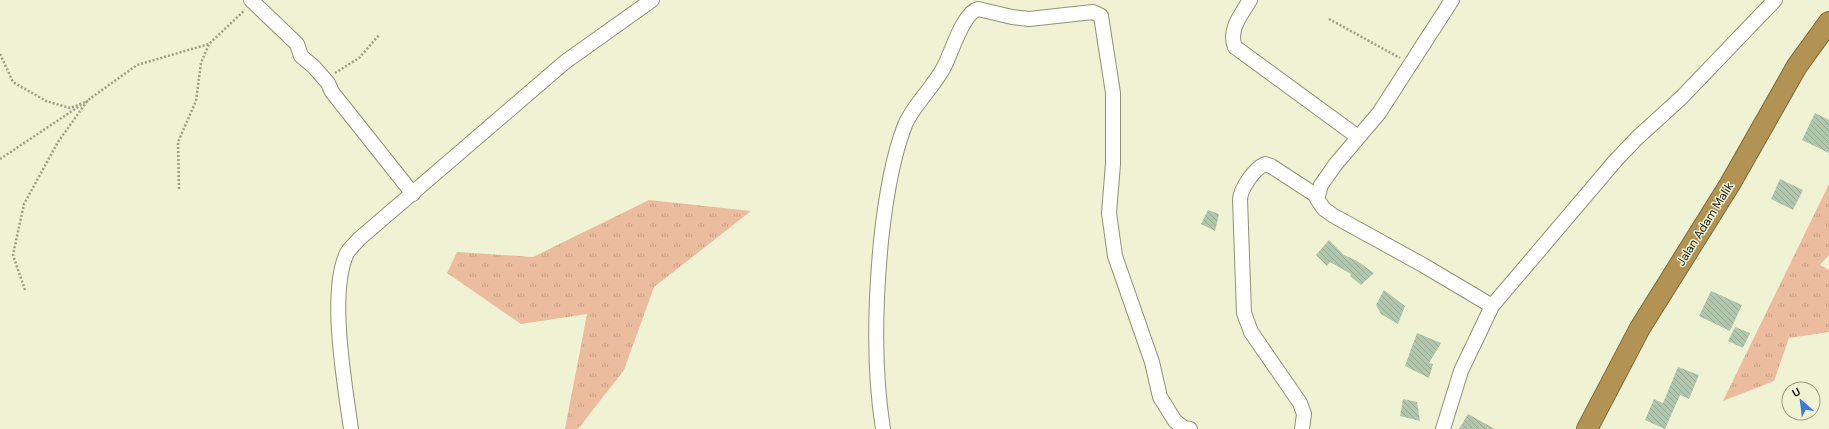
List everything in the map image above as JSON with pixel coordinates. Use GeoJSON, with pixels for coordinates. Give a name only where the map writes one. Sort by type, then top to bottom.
{"type":"FeatureCollection","features":[{"type":"Feature","properties":{"kind":"highway","name":"Jalan Adam Malik"},"geometry":{"type":"LineString","coordinates":[[1587,429],[1610,382],[1640,328],[1730,184],[1785,86],[1829,22]]}},
{"type":"Feature","properties":{"kind":"street"},"geometry":{"type":"LineString","coordinates":[[351,429],[339,328],[339,287],[342,267],[348,252],[359,239],[565,62],[652,0]]}},
{"type":"Feature","properties":{"kind":"street"},"geometry":{"type":"LineString","coordinates":[[1250,0],[1235,25],[1232,40],[1235,48],[1358,137]]}},
{"type":"Feature","properties":{"kind":"street"},"geometry":{"type":"LineString","coordinates":[[1452,0],[1379,113],[1335,165],[1317,196],[1319,204],[1334,216],[1423,265],[1492,306]]}},
{"type":"Feature","properties":{"kind":"street"},"geometry":{"type":"LineString","coordinates":[[1443,429],[1467,358],[1492,306],[1616,160],[1637,138],[1681,98],[1775,0]]}},
{"type":"Feature","properties":{"kind":"street"},"geometry":{"type":"LineString","coordinates":[[253,1],[297,44],[301,56],[314,67],[328,83],[332,92],[413,194]]}},
{"type":"Feature","properties":{"kind":"street"},"geometry":{"type":"LineString","coordinates":[[883,429],[876,354],[877,287],[888,190],[908,119],[944,67],[967,17],[974,10],[978,9],[1012,17],[1029,19],[1093,12],[1100,16],[1113,93],[1112,164],[1109,213],[1115,256],[1152,362],[1160,397],[1175,421],[1184,428],[1190,429]]}},
{"type":"Feature","properties":{"kind":"street"},"geometry":{"type":"LineString","coordinates":[[1302,429],[1304,414],[1300,403],[1251,332],[1244,313],[1240,199],[1241,191],[1259,168],[1265,164],[1271,166],[1317,196]]}},
{"type":"Feature","properties":{"kind":"path"},"geometry":{"type":"LineString","coordinates":[[178,188],[178,142],[196,101],[201,63],[209,44],[253,1]]}},
{"type":"Feature","properties":{"kind":"path"},"geometry":{"type":"LineString","coordinates":[[1329,19],[1410,63]]}},
{"type":"Feature","properties":{"kind":"path"},"geometry":{"type":"LineString","coordinates":[[328,83],[335,73],[359,58],[380,34]]}},
{"type":"Feature","properties":{"kind":"path"},"geometry":{"type":"LineString","coordinates":[[0,159],[137,65],[209,44]]}},
{"type":"Feature","properties":{"kind":"path"},"geometry":{"type":"LineString","coordinates":[[0,54],[13,82],[46,101],[70,108],[88,100]]}},
{"type":"Feature","properties":{"kind":"path"},"geometry":{"type":"LineString","coordinates":[[25,290],[13,255],[24,204],[58,142],[88,100]]}},
{"type":"Feature","properties":{"kind":"green space"},"geometry":{"type":"Polygon","coordinates":[[[1829,184],[1829,255],[1820,265],[1829,270],[1829,332],[1789,338],[1774,381],[1723,401],[1829,184]]]}},
{"type":"Feature","properties":{"kind":"green space"},"geometry":{"type":"Polygon","coordinates":[[[649,200],[751,211],[654,287],[624,370],[578,429],[565,429],[587,314],[521,324],[447,273],[457,252],[533,257],[649,200]]]}},
{"type":"Feature","properties":{"kind":"building"},"geometry":{"type":"Polygon","coordinates":[[[1815,113],[1829,120],[1829,153],[1802,140],[1815,113]]]}},
{"type":"Feature","properties":{"kind":"building"},"geometry":{"type":"Polygon","coordinates":[[[1780,179],[1803,190],[1793,210],[1771,199],[1780,179]]]}},
{"type":"Feature","properties":{"kind":"building"},"geometry":{"type":"Polygon","coordinates":[[[1208,210],[1219,214],[1215,231],[1201,224],[1208,210]]]}},
{"type":"Feature","properties":{"kind":"building"},"geometry":{"type":"Polygon","coordinates":[[[1329,240],[1344,255],[1357,261],[1374,273],[1361,285],[1350,276],[1351,274],[1330,262],[1327,266],[1316,255],[1329,240]]]}},
{"type":"Feature","properties":{"kind":"building"},"geometry":{"type":"Polygon","coordinates":[[[1384,290],[1405,306],[1398,324],[1381,314],[1376,305],[1384,290]]]}},
{"type":"Feature","properties":{"kind":"building"},"geometry":{"type":"Polygon","coordinates":[[[1711,291],[1742,305],[1730,331],[1699,316],[1711,291]]]}},
{"type":"Feature","properties":{"kind":"building"},"geometry":{"type":"Polygon","coordinates":[[[1735,327],[1750,333],[1743,348],[1728,341],[1735,327]]]}},
{"type":"Feature","properties":{"kind":"building"},"geometry":{"type":"Polygon","coordinates":[[[1417,333],[1441,343],[1429,363],[1433,364],[1429,378],[1405,366],[1417,333]]]}},
{"type":"Feature","properties":{"kind":"building"},"geometry":{"type":"Polygon","coordinates":[[[1678,367],[1699,375],[1689,399],[1680,395],[1665,429],[1645,420],[1654,399],[1663,403],[1678,367]]]}},
{"type":"Feature","properties":{"kind":"building"},"geometry":{"type":"Polygon","coordinates":[[[1403,399],[1417,402],[1420,421],[1400,416],[1403,399]]]}},
{"type":"Feature","properties":{"kind":"building"},"geometry":{"type":"Polygon","coordinates":[[[1468,414],[1495,429],[1459,429],[1468,414]]]}}]}
